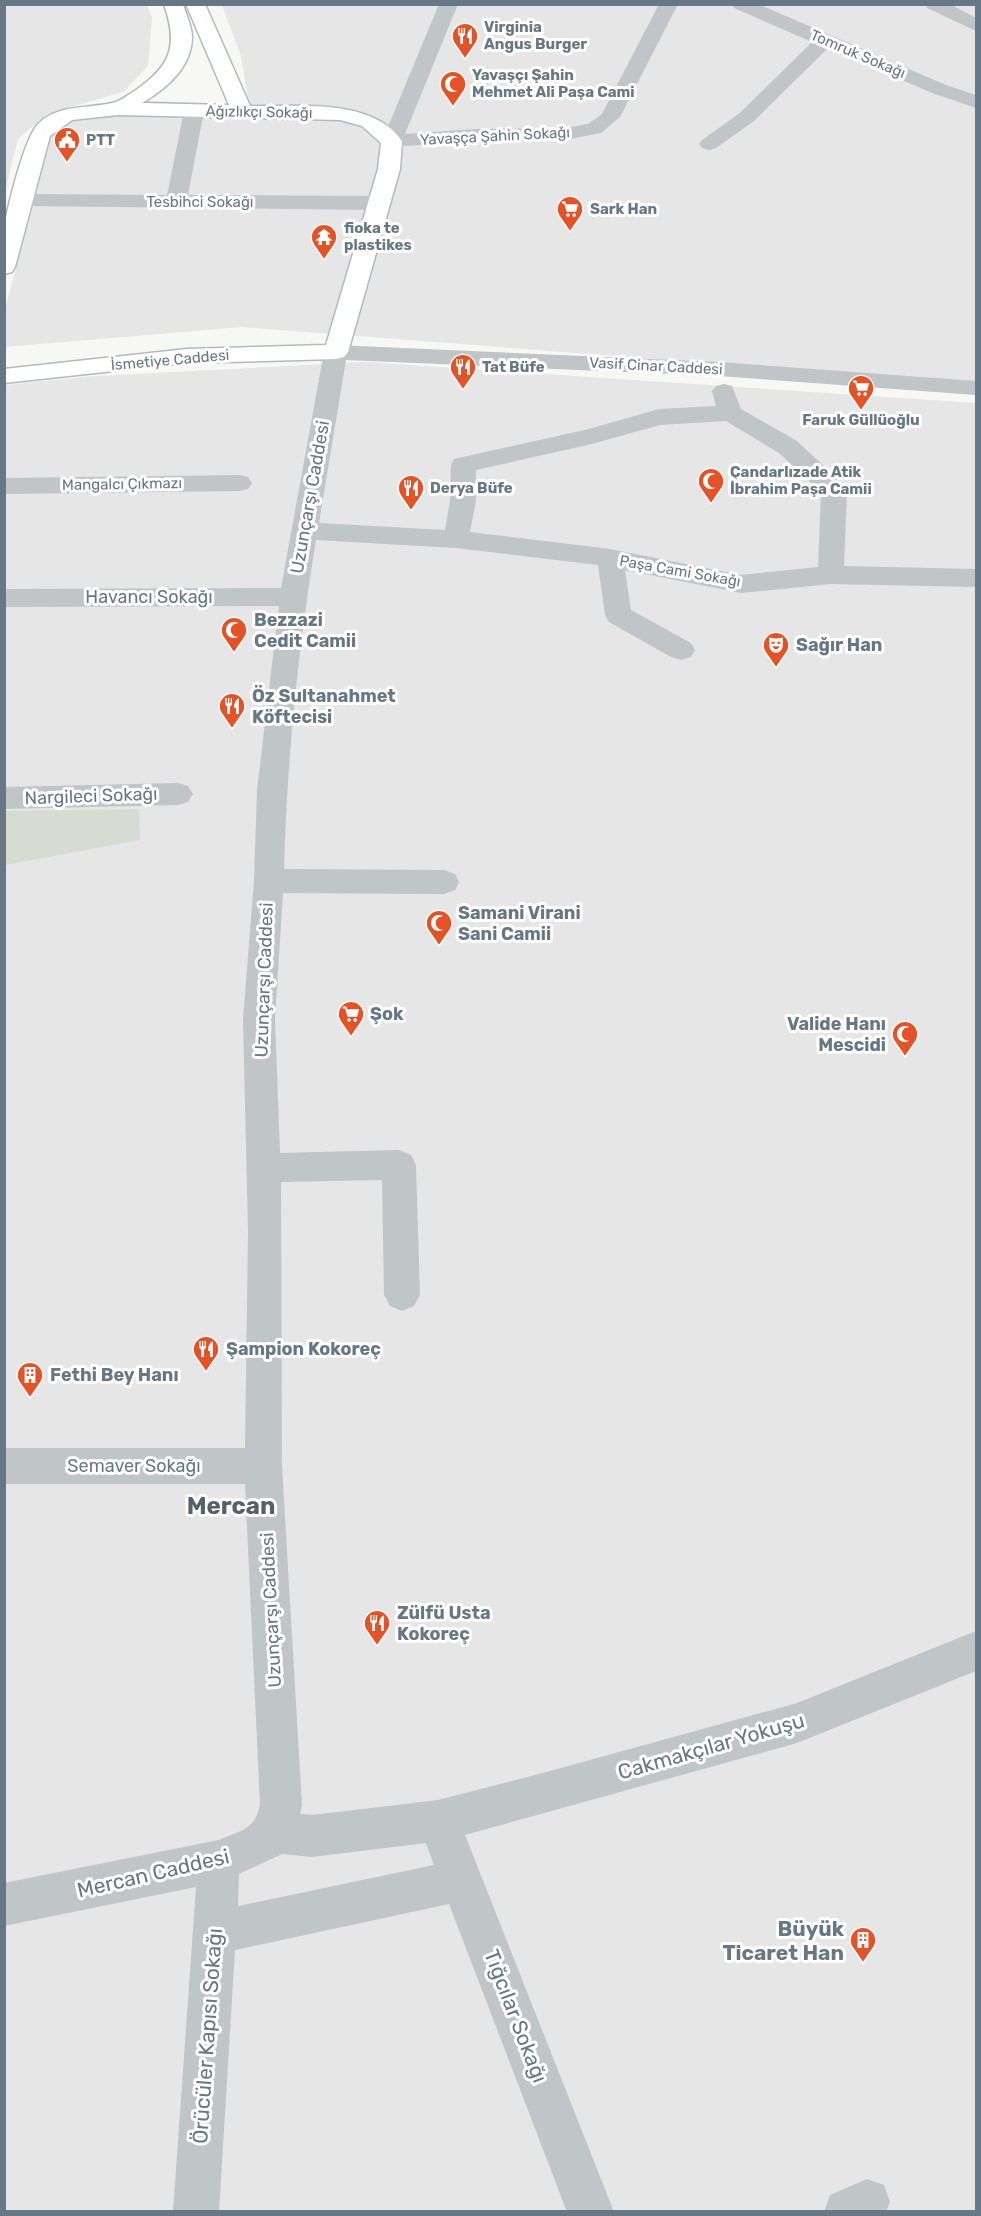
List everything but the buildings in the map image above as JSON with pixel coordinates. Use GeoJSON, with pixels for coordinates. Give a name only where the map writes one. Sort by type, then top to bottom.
{"type":"FeatureCollection","features":[{"type":"Feature","properties":{"kind":"street"},"geometry":{"type":"LineString","coordinates":[[118,109],[163,78],[177,59],[182,41],[180,25],[172,4]]}},
{"type":"Feature","properties":{"kind":"street"},"geometry":{"type":"LineString","coordinates":[[195,4],[239,103]]}},
{"type":"Feature","properties":{"kind":"street"},"geometry":{"type":"LineString","coordinates":[[392,141],[449,4]]}},
{"type":"Feature","properties":{"kind":"street","name":"Yavaşça Şahin Sokağı"},"geometry":{"type":"LineString","coordinates":[[392,141],[475,135],[565,134],[594,129],[610,117],[669,4]]}},
{"type":"Feature","properties":{"kind":"street","name":"Tomruk Sokağı"},"geometry":{"type":"LineString","coordinates":[[741,4],[939,89],[976,102]]}},
{"type":"Feature","properties":{"kind":"street"},"geometry":{"type":"LineString","coordinates":[[934,4],[976,25]]}},
{"type":"Feature","properties":{"kind":"street"},"geometry":{"type":"LineString","coordinates":[[709,144],[747,117],[825,40]]}},
{"type":"Feature","properties":{"kind":"street"},"geometry":{"type":"LineString","coordinates":[[148,90],[175,100],[215,99],[239,103]]}},
{"type":"Feature","properties":{"kind":"street","name":"Ağızlıkçı Sokağı"},"geometry":{"type":"LineString","coordinates":[[4,267],[40,134],[46,126],[59,118],[84,111],[118,109],[194,111],[239,103],[341,114],[369,122],[392,141]]}},
{"type":"Feature","properties":{"kind":"street"},"geometry":{"type":"LineString","coordinates":[[176,203],[194,111]]}},
{"type":"Feature","properties":{"kind":"street","name":"Uzunçarşı Caddesi"},"geometry":{"type":"LineString","coordinates":[[274,1832],[281,1805],[263,1466],[266,1232],[259,1019],[269,881],[272,790],[293,597],[336,352],[389,169],[392,141]]}},
{"type":"Feature","properties":{"kind":"street","name":"Tesbihci Sokağı"},"geometry":{"type":"LineString","coordinates":[[21,200],[379,203]]}},
{"type":"Feature","properties":{"kind":"street","name":"Vasif Cinar Caddesi"},"geometry":{"type":"LineString","coordinates":[[336,352],[719,369],[976,388]]}},
{"type":"Feature","properties":{"kind":"street","name":"İsmetiye Caddesi"},"geometry":{"type":"LineString","coordinates":[[4,376],[187,356],[336,352]]}},
{"type":"Feature","properties":{"kind":"street"},"geometry":{"type":"LineString","coordinates":[[719,369],[730,413]]}},
{"type":"Feature","properties":{"kind":"street"},"geometry":{"type":"LineString","coordinates":[[456,539],[464,501],[463,465],[591,436],[660,417],[730,413],[788,447],[834,490],[831,575]]}},
{"type":"Feature","properties":{"kind":"street","name":"Mangalcı Çıkmazı"},"geometry":{"type":"LineString","coordinates":[[4,486],[239,483]]}},
{"type":"Feature","properties":{"kind":"street","name":"Paşa Cami Sokağı"},"geometry":{"type":"LineString","coordinates":[[303,531],[456,539],[610,558],[741,584],[831,575],[976,578]]}},
{"type":"Feature","properties":{"kind":"street"},"geometry":{"type":"LineString","coordinates":[[610,558],[618,615],[681,650]]}},
{"type":"Feature","properties":{"kind":"street","name":"Havancı Sokağı"},"geometry":{"type":"LineString","coordinates":[[4,598],[293,597]]}},
{"type":"Feature","properties":{"kind":"street","name":"Nargileci Sokağı"},"geometry":{"type":"LineString","coordinates":[[4,798],[178,794]]}},
{"type":"Feature","properties":{"kind":"street"},"geometry":{"type":"LineString","coordinates":[[269,881],[444,882]]}},
{"type":"Feature","properties":{"kind":"street"},"geometry":{"type":"LineString","coordinates":[[263,1168],[399,1165],[402,1295]]}},
{"type":"Feature","properties":{"kind":"street","name":"Semaver Sokağı"},"geometry":{"type":"LineString","coordinates":[[4,1466],[263,1466]]}},
{"type":"Feature","properties":{"kind":"street","name":"Cakmakçılar Yokuşu"},"geometry":{"type":"LineString","coordinates":[[438,1821],[539,1796],[797,1723],[976,1651]]}},
{"type":"Feature","properties":{"kind":"street"},"geometry":{"type":"LineString","coordinates":[[274,1832],[312,1836],[438,1821]]}},
{"type":"Feature","properties":{"kind":"street","name":"Tığcılar Sokağı"},"geometry":{"type":"LineString","coordinates":[[438,1821],[591,2211]]}},
{"type":"Feature","properties":{"kind":"street","name":"Mercan Caddesi"},"geometry":{"type":"LineString","coordinates":[[4,1905],[219,1861],[262,1844],[274,1832]]}},
{"type":"Feature","properties":{"kind":"street","name":"Örücüler Kapısı Sokağı"},"geometry":{"type":"LineString","coordinates":[[196,2211],[219,1861]]}},
{"type":"Feature","properties":{"kind":"street"},"geometry":{"type":"LineString","coordinates":[[214,1933],[462,1880]]}},
{"type":"Feature","properties":{"kind":"shaded area"},"geometry":{"type":"Polygon","coordinates":[[[5,4],[147,5],[152,17],[148,66],[123,92],[47,114],[18,139],[5,192],[5,4]]]}},
{"type":"Feature","properties":{"kind":"shaded area"},"geometry":{"type":"Polygon","coordinates":[[[222,5],[976,5],[976,384],[241,327],[5,347],[5,309],[54,128],[66,119],[131,100],[249,105],[241,56],[222,5]]]}},
{"type":"Feature","properties":{"kind":"shaded area"},"geometry":{"type":"Polygon","coordinates":[[[365,362],[976,403],[976,2211],[5,2212],[5,385],[96,376],[365,362]]]}},
{"type":"Feature","properties":{"kind":"shaded area"},"geometry":{"type":"Polygon","coordinates":[[[139,809],[140,840],[5,865],[5,811],[139,809]]]}},
{"type":"Feature","properties":{"kind":"place","name":"Virginia Angus Burger"},"geometry":{"type":"Point","coordinates":[465,59]}},
{"type":"Feature","properties":{"kind":"place","name":"Yavaşçı Şahin Mehmet Ali Paşa Cami"},"geometry":{"type":"Point","coordinates":[453,107]}},
{"type":"Feature","properties":{"kind":"place","name":"PTT"},"geometry":{"type":"Point","coordinates":[67,163]}},
{"type":"Feature","properties":{"kind":"place","name":"Sark Han"},"geometry":{"type":"Point","coordinates":[570,232]}},
{"type":"Feature","properties":{"kind":"place","name":"fioka te plastikes"},"geometry":{"type":"Point","coordinates":[324,260]}},
{"type":"Feature","properties":{"kind":"place","name":"Tat Büfe"},"geometry":{"type":"Point","coordinates":[463,390]}},
{"type":"Feature","properties":{"kind":"place","name":"Faruk Güllüoğlu"},"geometry":{"type":"Point","coordinates":[861,411]}},
{"type":"Feature","properties":{"kind":"place","name":"Çandarlızade Atik İbrahim Paşa Camii"},"geometry":{"type":"Point","coordinates":[711,504]}},
{"type":"Feature","properties":{"kind":"place","name":"Derya Büfe"},"geometry":{"type":"Point","coordinates":[411,511]}},
{"type":"Feature","properties":{"kind":"place","name":"Bezzazi Cedit Camii"},"geometry":{"type":"Point","coordinates":[234,653]}},
{"type":"Feature","properties":{"kind":"place","name":"Sağır Han"},"geometry":{"type":"Point","coordinates":[776,668]}},
{"type":"Feature","properties":{"kind":"place","name":"Öz Sultanahmet Köftecisi"},"geometry":{"type":"Point","coordinates":[232,729]}},
{"type":"Feature","properties":{"kind":"place","name":"Samani Virani Sani Camii"},"geometry":{"type":"Point","coordinates":[439,946]}},
{"type":"Feature","properties":{"kind":"place","name":"Şok"},"geometry":{"type":"Point","coordinates":[351,1037]}},
{"type":"Feature","properties":{"kind":"place","name":"Valide Hanı Mescidi"},"geometry":{"type":"Point","coordinates":[905,1057]}},
{"type":"Feature","properties":{"kind":"place","name":"Şampion Kokoreç"},"geometry":{"type":"Point","coordinates":[206,1372]}},
{"type":"Feature","properties":{"kind":"place","name":"Fethi Bey Hanı"},"geometry":{"type":"Point","coordinates":[30,1398]}},
{"type":"Feature","properties":{"kind":"place","name":"Zülfü Usta Kokoreç"},"geometry":{"type":"Point","coordinates":[377,1646]}},
{"type":"Feature","properties":{"kind":"place","name":"Büyük Ticaret Han"},"geometry":{"type":"Point","coordinates":[863,1963]}},
{"type":"Feature","properties":{"kind":"district","name":"Mercan"},"geometry":{"type":"Point","coordinates":[231,1506]}}]}
